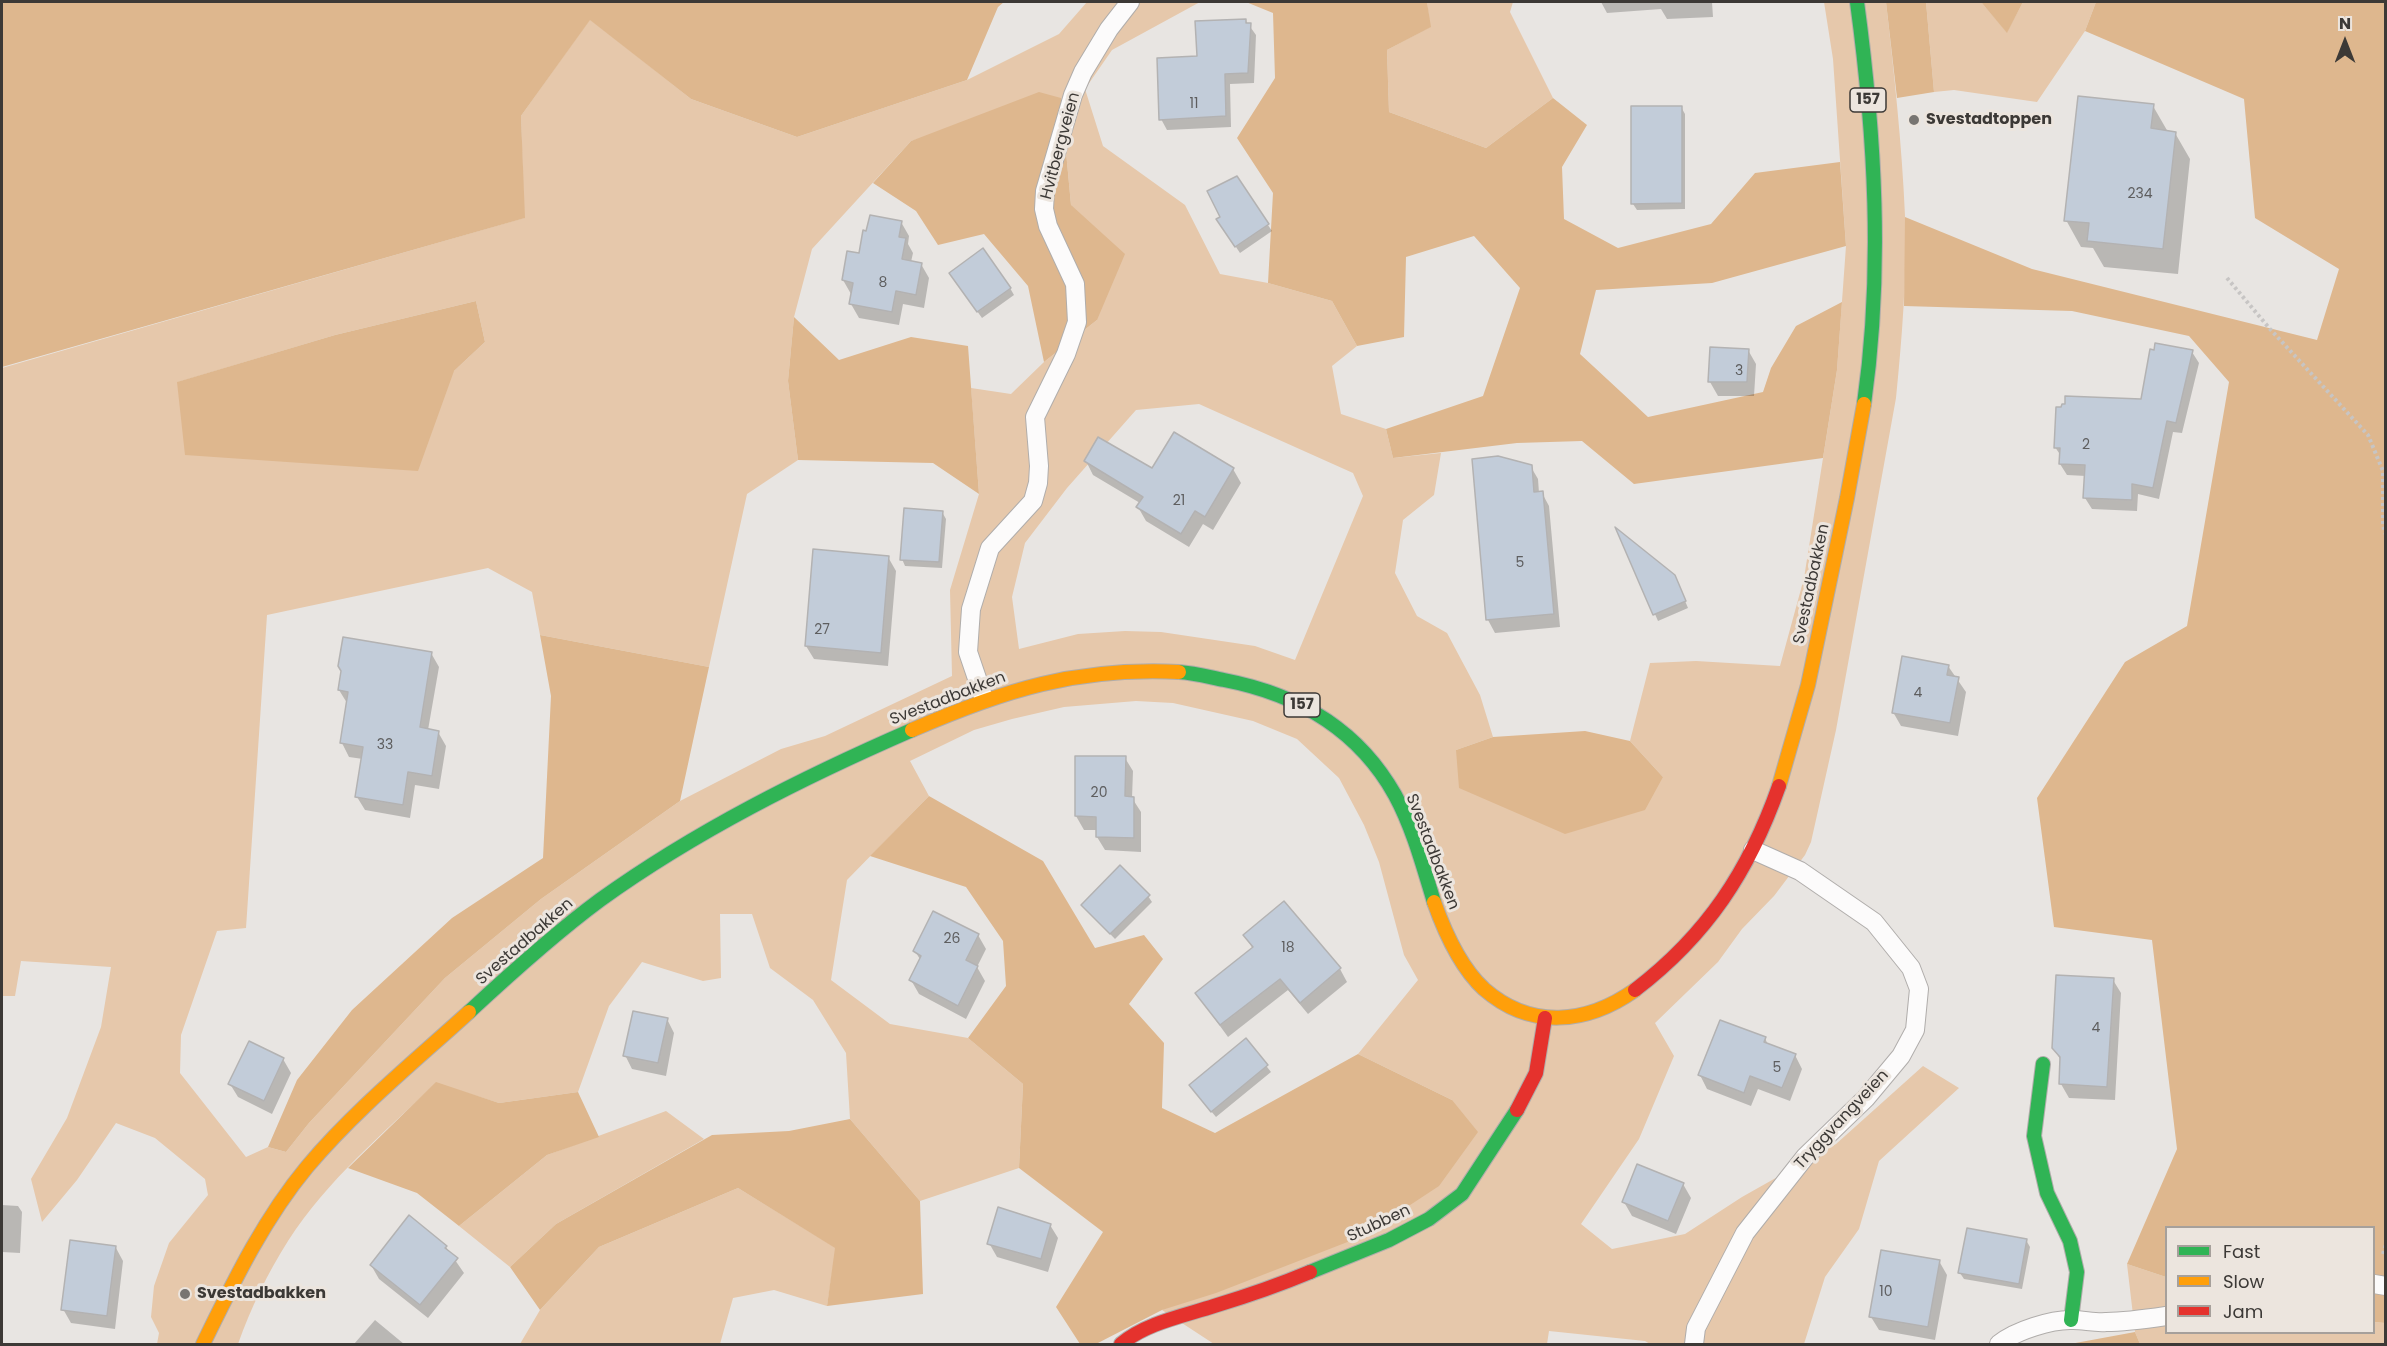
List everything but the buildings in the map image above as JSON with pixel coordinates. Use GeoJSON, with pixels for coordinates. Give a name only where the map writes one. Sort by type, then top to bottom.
{"type":"FeatureCollection","features":[{"type":"Feature","properties":{"kind":"main road","name":"Svestadbakken"},"geometry":{"type":"LineString","coordinates":[[203,1344],[258,1240],[309,1165],[372,1101],[562,929],[619,886],[690,840],[812,777],[908,731],[984,699],[1056,678],[1108,670],[1171,669],[1217,677],[1289,697],[1348,734],[1380,771],[1401,808],[1449,943],[1470,976],[1488,992],[1514,1008],[1545,1018],[1579,1018],[1606,1010],[1632,994],[1704,926],[1754,850],[1777,794],[1798,723],[1850,482],[1865,398],[1873,314],[1876,256],[1872,134],[1857,2]]}},
{"type":"Feature","properties":{"kind":"main road","name":"Stubben"},"geometry":{"type":"LineString","coordinates":[[1121,1344],[1133,1335],[1167,1321],[1270,1289],[1389,1240],[1429,1219],[1462,1194],[1518,1111],[1536,1073],[1545,1018]]}},
{"type":"Feature","properties":{"kind":"main road"},"geometry":{"type":"LineString","coordinates":[[2043,1064],[2034,1136],[2047,1193],[2070,1241],[2077,1272],[2071,1320]]}},
{"type":"Feature","properties":{"kind":"lane","name":"Hvitbergveien"},"geometry":{"type":"LineString","coordinates":[[984,699],[968,652],[971,609],[990,548],[1033,501],[1038,483],[1039,466],[1035,417],[1066,354],[1077,322],[1074,284],[1048,226],[1044,209],[1044,191],[1073,95],[1083,72],[1108,29],[1130,2]]}},
{"type":"Feature","properties":{"kind":"lane","name":"Tryggvangveien"},"geometry":{"type":"LineString","coordinates":[[1694,1344],[1696,1329],[1745,1233],[1805,1157],[1866,1098],[1901,1056],[1915,1030],[1919,989],[1911,968],[1874,922],[1800,870],[1754,850]]}},
{"type":"Feature","properties":{"kind":"lane"},"geometry":{"type":"LineString","coordinates":[[1999,1344],[2005,1339],[2044,1324],[2071,1320],[2103,1322],[2165,1316]]}},
{"type":"Feature","properties":{"kind":"path"},"geometry":{"type":"LineString","coordinates":[[2227,278],[2270,329],[2368,435],[2383,471],[2385,535]]}},
{"type":"Feature","properties":{"kind":"shaded area"},"geometry":{"type":"Polygon","coordinates":[[[2,2],[1004,2],[998,7],[967,80],[797,137],[691,99],[590,20],[521,116],[525,218],[2,367],[2,2]]]}},
{"type":"Feature","properties":{"kind":"shaded area"},"geometry":{"type":"Polygon","coordinates":[[[1087,2],[1200,2],[1112,50],[1085,89],[1103,146],[1185,205],[1220,274],[1268,283],[1332,301],[1357,346],[1332,366],[1341,414],[1386,429],[1393,458],[1441,453],[1434,495],[1403,520],[1395,573],[1417,616],[1447,633],[1480,695],[1493,737],[1456,750],[1663,777],[1630,741],[1650,663],[1696,661],[1780,666],[1804,578],[1837,370],[1846,246],[1833,59],[1824,2],[1886,2],[1900,135],[1905,216],[1905,285],[1896,398],[1836,730],[1811,842],[1805,855],[1774,896],[1742,929],[1718,962],[1655,1023],[1674,1056],[1639,1139],[1581,1224],[1612,1249],[1685,1234],[1742,1197],[1836,1144],[1923,1066],[1959,1088],[1879,1161],[1859,1229],[1825,1277],[1804,1344],[1650,1344],[1645,1341],[1549,1331],[1547,1344],[1214,1344],[1162,1310],[1452,1100],[1358,1054],[1418,980],[1404,955],[1379,862],[1364,825],[1339,778],[1297,739],[1253,721],[1173,703],[1136,701],[1064,707],[1012,719],[974,730],[910,761],[929,796],[847,880],[831,980],[890,1024],[968,1038],[1023,1084],[1019,1168],[920,1201],[850,1119],[846,1053],[813,1000],[770,968],[752,914],[720,914],[721,978],[703,981],[642,962],[609,1006],[578,1092],[499,1103],[436,1083],[339,1177],[303,1219],[266,1279],[238,1344],[157,1344],[159,1333],[151,1317],[154,1286],[169,1243],[208,1195],[205,1179],[155,1138],[116,1123],[77,1180],[42,1222],[31,1179],[67,1118],[101,1027],[111,967],[21,961],[15,996],[2,996],[2,368],[524,218],[521,116],[590,19],[691,99],[797,137],[967,80],[1059,34],[1087,2]],[[1061,98],[911,141],[812,249],[794,317],[788,381],[798,460],[747,494],[709,667],[540,635],[532,592],[488,568],[267,615],[246,928],[217,931],[181,1035],[180,1073],[246,1157],[268,1147],[286,1152],[309,1123],[445,978],[541,899],[680,801],[781,749],[825,736],[952,676],[950,590],[979,494],[971,388],[1011,394],[1044,362],[1097,320],[1071,205],[1061,98]],[[476,301],[335,335],[178,382],[454,371],[485,342],[476,301]],[[1199,404],[1136,410],[1067,488],[1025,543],[1012,597],[1019,649],[1078,634],[1125,631],[1161,632],[1255,646],[1295,660],[1363,496],[1353,473],[1199,404]]]}},
{"type":"Feature","properties":{"kind":"shaded area"},"geometry":{"type":"Polygon","coordinates":[[[1246,2],[1427,2],[1431,27],[1387,50],[1389,112],[1486,148],[1553,98],[1587,125],[1562,167],[1564,219],[1618,248],[1711,224],[1755,173],[1840,162],[1846,246],[1712,283],[1596,290],[1580,354],[1648,417],[1763,392],[1771,368],[1796,326],[1842,302],[1837,370],[1823,458],[1634,484],[1582,441],[1517,443],[1393,458],[1386,429],[1483,396],[1520,288],[1474,236],[1406,257],[1404,337],[1357,346],[1332,301],[1268,283],[1273,193],[1237,138],[1275,78],[1273,13],[1246,2]]]}},
{"type":"Feature","properties":{"kind":"shaded area"},"geometry":{"type":"Polygon","coordinates":[[[1427,2],[1513,2],[1510,12],[1553,98],[1486,148],[1389,112],[1387,50],[1430,27],[1427,2]]]}},
{"type":"Feature","properties":{"kind":"shaded area"},"geometry":{"type":"Polygon","coordinates":[[[1886,2],[1926,2],[1934,92],[1897,98],[1886,2]]]}},
{"type":"Feature","properties":{"kind":"shaded area"},"geometry":{"type":"Polygon","coordinates":[[[1926,2],[1981,2],[2007,32],[2023,2],[2096,2],[2085,31],[2037,102],[1954,90],[1934,92],[1926,2]]]}},
{"type":"Feature","properties":{"kind":"shaded area"},"geometry":{"type":"Polygon","coordinates":[[[1981,2],[2023,2],[2007,33],[1981,2]]]}},
{"type":"Feature","properties":{"kind":"shaded area"},"geometry":{"type":"Polygon","coordinates":[[[2096,2],[2385,2],[2385,1323],[2375,1322],[2375,1226],[2165,1226],[2165,1277],[2127,1264],[2177,1149],[2152,940],[2054,927],[2037,798],[2125,662],[2187,626],[2229,382],[2189,336],[2072,311],[1904,306],[1905,217],[2032,269],[2317,340],[2339,269],[2255,218],[2244,99],[2085,31],[2096,2]]]}},
{"type":"Feature","properties":{"kind":"shaded area"},"geometry":{"type":"Polygon","coordinates":[[[1039,92],[1061,98],[1071,205],[1125,254],[1097,320],[1044,362],[1028,286],[984,234],[938,245],[916,211],[873,183],[911,141],[1039,92]]]}},
{"type":"Feature","properties":{"kind":"shaded area"},"geometry":{"type":"Polygon","coordinates":[[[476,301],[485,342],[454,371],[418,471],[185,455],[177,382],[335,335],[476,301]]]}},
{"type":"Feature","properties":{"kind":"shaded area"},"geometry":{"type":"Polygon","coordinates":[[[794,317],[839,360],[911,337],[968,346],[979,494],[933,463],[798,460],[788,381],[794,317]]]}},
{"type":"Feature","properties":{"kind":"shaded area"},"geometry":{"type":"Polygon","coordinates":[[[540,635],[709,667],[680,801],[541,899],[445,978],[309,1123],[286,1152],[268,1147],[297,1080],[352,1010],[452,918],[543,858],[551,696],[540,635]]]}},
{"type":"Feature","properties":{"kind":"shaded area"},"geometry":{"type":"Polygon","coordinates":[[[1585,731],[1630,741],[1663,777],[1645,810],[1565,834],[1459,788],[1456,750],[1493,737],[1585,731]]]}},
{"type":"Feature","properties":{"kind":"shaded area"},"geometry":{"type":"Polygon","coordinates":[[[929,796],[1043,861],[1095,948],[1144,935],[1163,959],[1129,1004],[1164,1043],[1162,1108],[1215,1133],[1358,1054],[1452,1100],[1478,1132],[1439,1186],[1363,1236],[1216,1293],[1162,1310],[1096,1344],[1080,1344],[1056,1307],[1103,1232],[1019,1168],[1023,1084],[968,1038],[1006,986],[1003,941],[966,887],[870,856],[929,796]]]}},
{"type":"Feature","properties":{"kind":"shaded area"},"geometry":{"type":"Polygon","coordinates":[[[436,1082],[499,1103],[578,1092],[599,1137],[547,1155],[459,1226],[417,1193],[348,1168],[436,1082]]]}},
{"type":"Feature","properties":{"kind":"shaded area"},"geometry":{"type":"Polygon","coordinates":[[[666,1111],[704,1139],[556,1224],[510,1267],[459,1226],[547,1155],[666,1111]]]}},
{"type":"Feature","properties":{"kind":"shaded area"},"geometry":{"type":"Polygon","coordinates":[[[850,1119],[920,1201],[923,1294],[827,1306],[835,1248],[738,1188],[599,1247],[540,1310],[510,1267],[556,1224],[712,1135],[789,1131],[850,1119]]]}},
{"type":"Feature","properties":{"kind":"shaded area"},"geometry":{"type":"Polygon","coordinates":[[[738,1188],[836,1248],[827,1306],[774,1290],[733,1298],[720,1344],[520,1344],[540,1310],[599,1247],[738,1188]]]}},
{"type":"Feature","properties":{"kind":"shaded area"},"geometry":{"type":"Polygon","coordinates":[[[2127,1264],[2165,1277],[2165,1334],[2375,1334],[2375,1322],[2385,1323],[2385,1344],[2140,1344],[2135,1332],[2127,1264]]]}},
{"type":"Feature","properties":{"kind":"shaded area"},"geometry":{"type":"Polygon","coordinates":[[[2135,1332],[2140,1344],[2070,1344],[2135,1332]]]}},
{"type":"Feature","properties":{"kind":"traffic: fast"},"geometry":{"type":"LineString","coordinates":[[1857,2],[1872,153],[1875,253],[1870,354],[1864,404]]}},
{"type":"Feature","properties":{"kind":"traffic: fast"},"geometry":{"type":"LineString","coordinates":[[1179,672],[1251,686],[1276,695],[1300,705],[1344,733],[1363,751],[1395,795],[1422,861],[1434,902]]}},
{"type":"Feature","properties":{"kind":"traffic: fast"},"geometry":{"type":"LineString","coordinates":[[469,1012],[566,926],[600,900],[674,851],[791,786],[912,730]]}},
{"type":"Feature","properties":{"kind":"traffic: fast"},"geometry":{"type":"LineString","coordinates":[[2043,1064],[2034,1136],[2047,1193],[2070,1241],[2077,1272],[2071,1320]]}},
{"type":"Feature","properties":{"kind":"traffic: fast"},"geometry":{"type":"LineString","coordinates":[[1310,1272],[1389,1240],[1429,1219],[1462,1194],[1517,1110]]}},
{"type":"Feature","properties":{"kind":"traffic: slow"},"geometry":{"type":"LineString","coordinates":[[1779,786],[1808,685],[1864,404]]}},
{"type":"Feature","properties":{"kind":"traffic: slow"},"geometry":{"type":"LineString","coordinates":[[912,730],[978,703],[1042,684],[1107,673],[1179,672]]}},
{"type":"Feature","properties":{"kind":"traffic: slow"},"geometry":{"type":"LineString","coordinates":[[1434,902],[1448,937],[1475,980],[1502,1002],[1521,1011],[1559,1018],[1579,1015],[1598,1010],[1635,990]]}},
{"type":"Feature","properties":{"kind":"traffic: slow"},"geometry":{"type":"LineString","coordinates":[[203,1344],[237,1275],[263,1230],[276,1208],[307,1167],[365,1106],[469,1012]]}},
{"type":"Feature","properties":{"kind":"traffic: jam"},"geometry":{"type":"LineString","coordinates":[[1635,990],[1684,947],[1723,899],[1754,846],[1779,786]]}},
{"type":"Feature","properties":{"kind":"traffic: jam"},"geometry":{"type":"LineString","coordinates":[[1517,1110],[1536,1073],[1545,1018]]}},
{"type":"Feature","properties":{"kind":"traffic: jam"},"geometry":{"type":"LineString","coordinates":[[1121,1344],[1153,1325],[1251,1294],[1310,1272]]}},
{"type":"Feature","properties":{"kind":"place","name":"Svestadtoppen"},"geometry":{"type":"Point","coordinates":[1914,120]}},
{"type":"Feature","properties":{"kind":"place","name":"Svestadbakken"},"geometry":{"type":"Point","coordinates":[185,1294]}}]}
